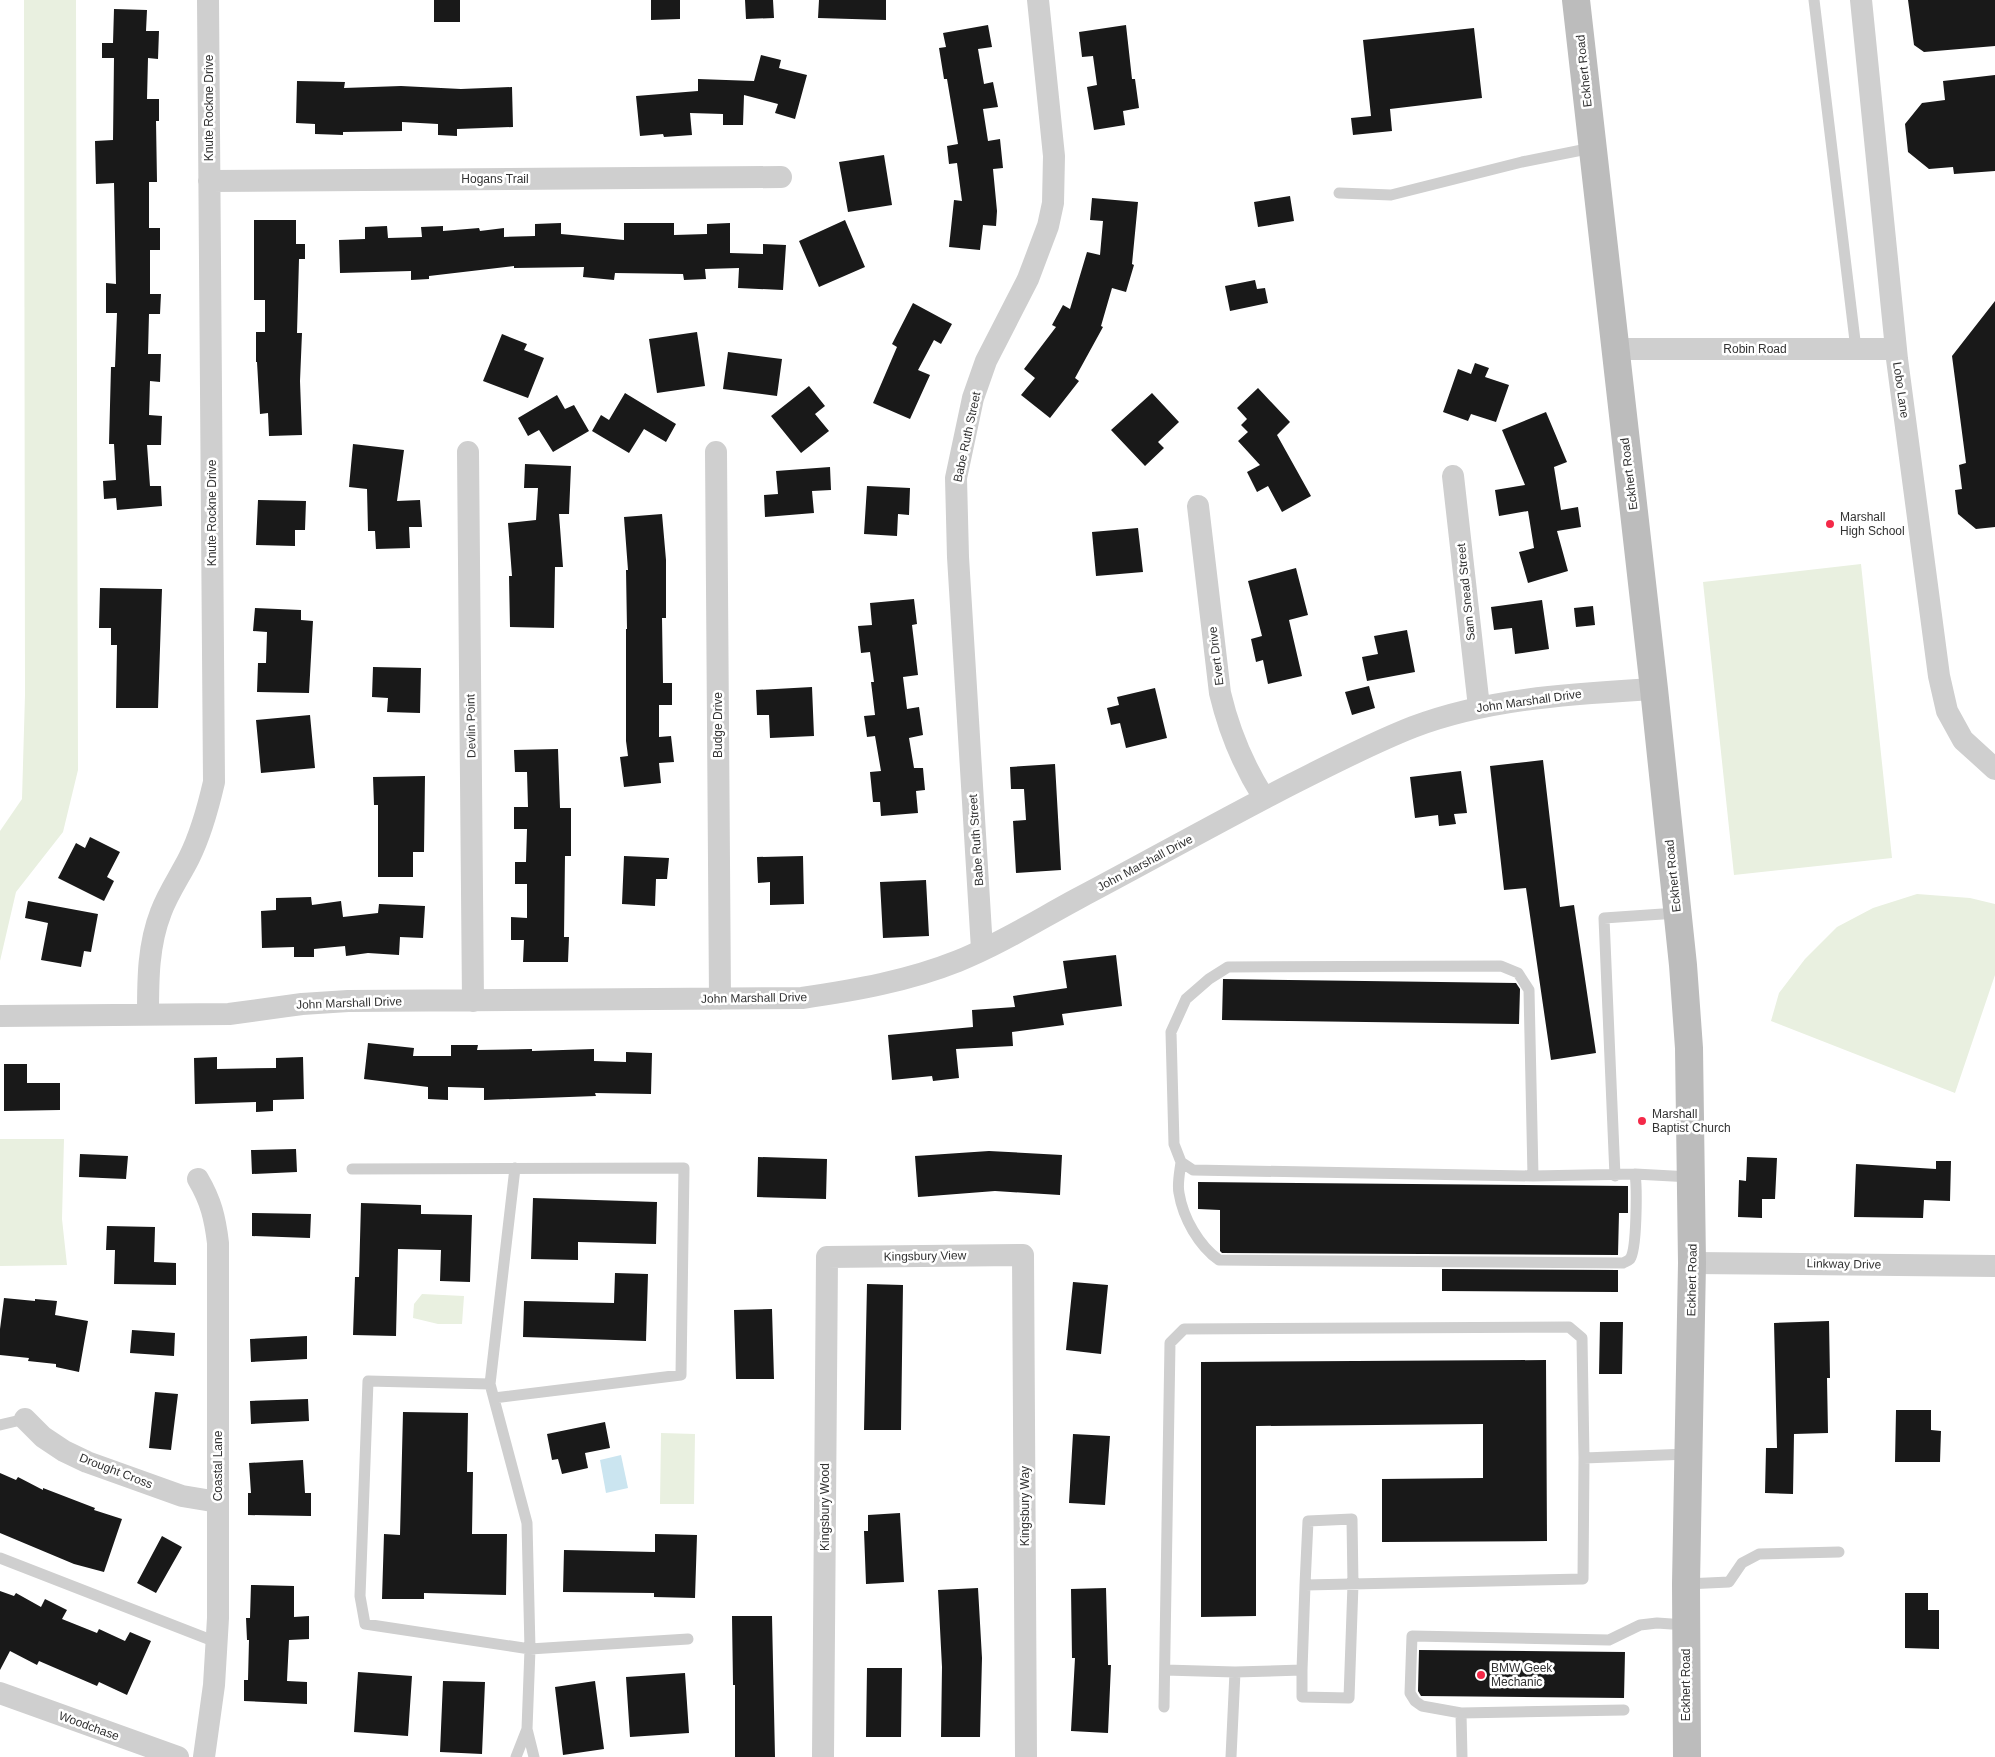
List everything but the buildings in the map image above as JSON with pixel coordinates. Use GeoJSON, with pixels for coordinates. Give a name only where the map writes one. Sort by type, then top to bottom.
{"type":"FeatureCollection","features":[{"type":"Feature","properties":{"kind":"main road","name":"Eckhert Road"},"geometry":{"type":"LineString","coordinates":[[1576,0],[1654,689],[1689,1048],[1692,1263],[1686,1584],[1687,1757]]}},
{"type":"Feature","properties":{"kind":"street","name":"Knute Rockne Drive"},"geometry":{"type":"LineString","coordinates":[[148,1014],[148,972],[155,933],[161,912],[196,842],[207,812],[214,782],[208,0]]}},
{"type":"Feature","properties":{"kind":"street","name":"Babe Ruth Street"},"geometry":{"type":"LineString","coordinates":[[982,949],[958,557],[956,478],[974,398],[986,361],[1028,279],[1048,226],[1053,203],[1054,156],[1038,0]]}},
{"type":"Feature","properties":{"kind":"street","name":"Lobo Lane"},"geometry":{"type":"LineString","coordinates":[[1861,0],[1896,349],[1939,676],[1946,711],[1963,740],[1991,766]]}},
{"type":"Feature","properties":{"kind":"street","name":"Hogans Trail"},"geometry":{"type":"LineString","coordinates":[[209,181],[781,177]]}},
{"type":"Feature","properties":{"kind":"street","name":"Robin Road"},"geometry":{"type":"LineString","coordinates":[[1614,349],[1896,349]]}},
{"type":"Feature","properties":{"kind":"street","name":"Devlin Point"},"geometry":{"type":"LineString","coordinates":[[468,452],[473,1000]]}},
{"type":"Feature","properties":{"kind":"street","name":"Budge Drive"},"geometry":{"type":"LineString","coordinates":[[716,452],[720,999]]}},
{"type":"Feature","properties":{"kind":"street","name":"Sam Snead Street"},"geometry":{"type":"LineString","coordinates":[[1453,476],[1479,707]]}},
{"type":"Feature","properties":{"kind":"street","name":"Evert Drive"},"geometry":{"type":"LineString","coordinates":[[1198,506],[1220,693],[1238,752],[1264,798]]}},
{"type":"Feature","properties":{"kind":"street","name":"John Marshall Drive"},"geometry":{"type":"LineString","coordinates":[[0,1016],[229,1014],[302,1004],[348,1001],[802,998],[862,989],[908,978],[960,960],[1264,798],[1388,737],[1416,726],[1479,707],[1582,693],[1654,689]]}},
{"type":"Feature","properties":{"kind":"street","name":"Coastal Lane"},"geometry":{"type":"LineString","coordinates":[[198,1178],[207,1194],[214,1215],[218,1244],[216,1642],[214,1685],[204,1757]]}},
{"type":"Feature","properties":{"kind":"street","name":"Kingsbury View"},"geometry":{"type":"LineString","coordinates":[[827,1257],[1023,1255]]}},
{"type":"Feature","properties":{"kind":"street","name":"Kingsbury Way"},"geometry":{"type":"LineString","coordinates":[[1023,1255],[1026,1757]]}},
{"type":"Feature","properties":{"kind":"street","name":"Kingsbury Wood"},"geometry":{"type":"LineString","coordinates":[[823,1757],[827,1257]]}},
{"type":"Feature","properties":{"kind":"street","name":"Linkway Drive"},"geometry":{"type":"LineString","coordinates":[[1692,1263],[1995,1266]]}},
{"type":"Feature","properties":{"kind":"street","name":"Drought Cross"},"geometry":{"type":"LineString","coordinates":[[25,1420],[43,1437],[64,1451],[87,1462],[182,1496],[218,1502]]}},
{"type":"Feature","properties":{"kind":"street","name":"Woodchase"},"geometry":{"type":"LineString","coordinates":[[0,1693],[178,1757]]}},
{"type":"Feature","properties":{"kind":"lane"},"geometry":{"type":"LineString","coordinates":[[1814,0],[1856,349]]}},
{"type":"Feature","properties":{"kind":"lane"},"geometry":{"type":"LineString","coordinates":[[1339,193],[1391,195],[1522,162],[1592,148]]}},
{"type":"Feature","properties":{"kind":"lane"},"geometry":{"type":"LineString","coordinates":[[1615,1176],[1604,918],[1677,913]]}},
{"type":"Feature","properties":{"kind":"lane"},"geometry":{"type":"LineString","coordinates":[[1533,1176],[1529,990],[1518,973],[1502,966],[1228,967],[1208,979],[1186,999],[1171,1032],[1174,1144],[1181,1162],[1179,1193],[1187,1218],[1200,1242],[1208,1252],[1219,1260],[1604,1265],[1623,1263],[1630,1258],[1634,1247],[1638,1190],[1635,1174]]}},
{"type":"Feature","properties":{"kind":"lane"},"geometry":{"type":"LineString","coordinates":[[1181,1162],[1193,1170],[1533,1176],[1615,1176],[1635,1174],[1691,1177]]}},
{"type":"Feature","properties":{"kind":"lane"},"geometry":{"type":"LineString","coordinates":[[514,1168],[490,1384],[527,1523],[530,1649],[528,1729],[534,1757]]}},
{"type":"Feature","properties":{"kind":"lane"},"geometry":{"type":"LineString","coordinates":[[352,1169],[684,1168],[681,1375],[494,1398]]}},
{"type":"Feature","properties":{"kind":"lane"},"geometry":{"type":"LineString","coordinates":[[1164,1707],[1170,1343],[1184,1329],[1569,1327],[1582,1338],[1583,1578],[1305,1584]]}},
{"type":"Feature","properties":{"kind":"lane"},"geometry":{"type":"LineString","coordinates":[[490,1384],[368,1382],[360,1596],[365,1624],[530,1649],[688,1639]]}},
{"type":"Feature","properties":{"kind":"lane"},"geometry":{"type":"LineString","coordinates":[[0,1425],[25,1420]]}},
{"type":"Feature","properties":{"kind":"lane"},"geometry":{"type":"LineString","coordinates":[[1584,1458],[1689,1454]]}},
{"type":"Feature","properties":{"kind":"lane"},"geometry":{"type":"LineString","coordinates":[[1352,1520],[1353,1584],[1349,1698],[1302,1697],[1305,1584],[1308,1521],[1352,1520]]}},
{"type":"Feature","properties":{"kind":"lane"},"geometry":{"type":"LineString","coordinates":[[1686,1584],[1730,1582],[1742,1562],[1759,1554],[1839,1552]]}},
{"type":"Feature","properties":{"kind":"lane"},"geometry":{"type":"LineString","coordinates":[[0,1558],[216,1642]]}},
{"type":"Feature","properties":{"kind":"lane"},"geometry":{"type":"LineString","coordinates":[[1624,1710],[1461,1713],[1422,1706],[1415,1702],[1410,1693],[1412,1636],[1609,1640],[1640,1625],[1657,1623],[1686,1625]]}},
{"type":"Feature","properties":{"kind":"lane"},"geometry":{"type":"LineString","coordinates":[[1165,1670],[1235,1672],[1302,1670]]}},
{"type":"Feature","properties":{"kind":"lane"},"geometry":{"type":"LineString","coordinates":[[1231,1757],[1235,1672]]}},
{"type":"Feature","properties":{"kind":"lane"},"geometry":{"type":"LineString","coordinates":[[1461,1713],[1462,1757]]}},
{"type":"Feature","properties":{"kind":"lane"},"geometry":{"type":"LineString","coordinates":[[516,1757],[528,1729]]}},
{"type":"Feature","properties":{"kind":"green space"},"geometry":{"type":"Polygon","coordinates":[[[24,0],[76,0],[78,770],[63,832],[16,892],[0,961],[0,831],[22,799],[25,695],[24,0]]]}},
{"type":"Feature","properties":{"kind":"green space"},"geometry":{"type":"Polygon","coordinates":[[[1861,564],[1892,858],[1734,875],[1703,582],[1861,564]]]}},
{"type":"Feature","properties":{"kind":"green space"},"geometry":{"type":"Polygon","coordinates":[[[1917,894],[1970,898],[1995,904],[1995,975],[1955,1093],[1771,1021],[1779,993],[1805,959],[1837,927],[1873,908],[1917,894]]]}},
{"type":"Feature","properties":{"kind":"green space"},"geometry":{"type":"Polygon","coordinates":[[[0,1139],[64,1139],[62,1219],[67,1265],[0,1266],[0,1139]]]}},
{"type":"Feature","properties":{"kind":"green space"},"geometry":{"type":"Polygon","coordinates":[[[422,1294],[464,1296],[462,1324],[438,1324],[413,1318],[414,1304],[422,1294]]]}},
{"type":"Feature","properties":{"kind":"green space"},"geometry":{"type":"Polygon","coordinates":[[[661,1433],[695,1434],[694,1504],[660,1504],[661,1433]]]}},
{"type":"Feature","properties":{"kind":"water"},"geometry":{"type":"Polygon","coordinates":[[[621,1455],[628,1488],[606,1493],[600,1460],[621,1455]]]}},
{"type":"Feature","properties":{"kind":"place","name":"Marshall High School"},"geometry":{"type":"Point","coordinates":[1830,524]}},
{"type":"Feature","properties":{"kind":"place","name":"Marshall Baptist Church"},"geometry":{"type":"Point","coordinates":[1642,1121]}},
{"type":"Feature","properties":{"kind":"place","name":"BMW Geek Mechanic"},"geometry":{"type":"Point","coordinates":[1481,1675]}}]}
